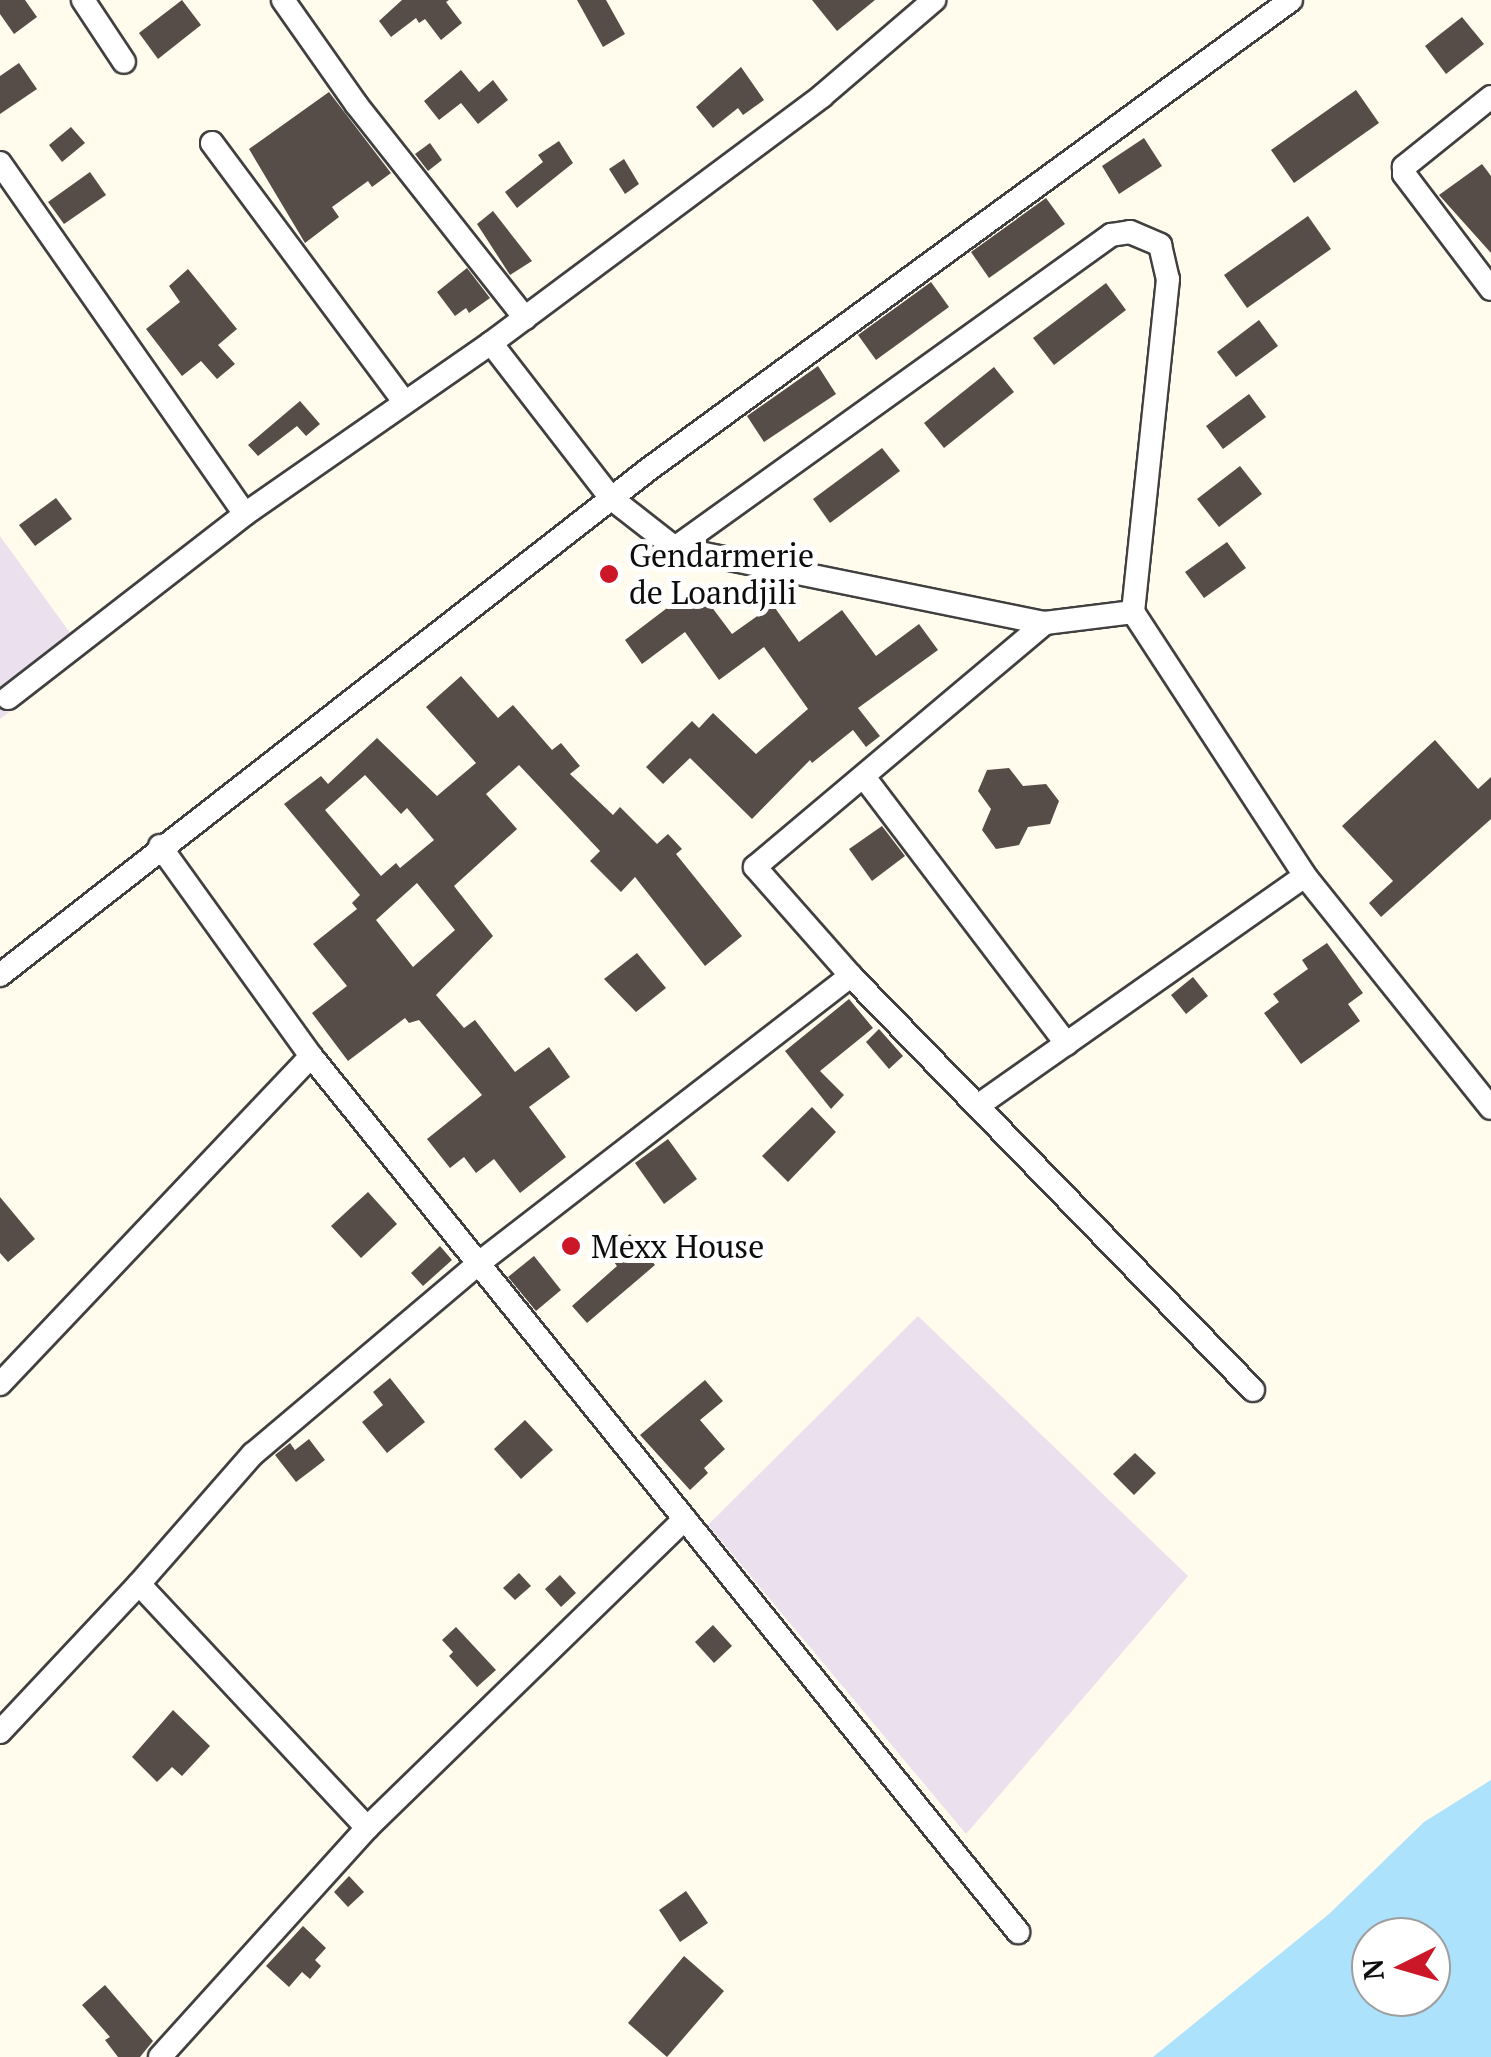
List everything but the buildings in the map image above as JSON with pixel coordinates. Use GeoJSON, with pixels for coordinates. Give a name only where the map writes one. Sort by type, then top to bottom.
{"type":"FeatureCollection","features":[{"type":"Feature","properties":{"kind":"street"},"geometry":{"type":"LineString","coordinates":[[83,0],[124,62]]}},
{"type":"Feature","properties":{"kind":"street"},"geometry":{"type":"LineString","coordinates":[[283,0],[356,104],[525,318]]}},
{"type":"Feature","properties":{"kind":"street"},"geometry":{"type":"LineString","coordinates":[[8,698],[245,514],[490,344],[822,96],[908,8],[934,0]]}},
{"type":"Feature","properties":{"kind":"street"},"geometry":{"type":"LineString","coordinates":[[0,975],[160,846],[611,498],[1291,0]]}},
{"type":"Feature","properties":{"kind":"street"},"geometry":{"type":"LineString","coordinates":[[1491,96],[1404,166],[1404,174],[1491,289]]}},
{"type":"Feature","properties":{"kind":"street"},"geometry":{"type":"LineString","coordinates":[[212,143],[404,402]]}},
{"type":"Feature","properties":{"kind":"street"},"geometry":{"type":"LineString","coordinates":[[0,163],[245,514]]}},
{"type":"Feature","properties":{"kind":"street"},"geometry":{"type":"LineString","coordinates":[[674,548],[1110,235],[1130,232],[1160,245],[1168,279],[1133,612],[1305,876],[1491,1108]]}},
{"type":"Feature","properties":{"kind":"street"},"geometry":{"type":"LineString","coordinates":[[490,344],[611,498],[674,548],[1045,623],[1133,612]]}},
{"type":"Feature","properties":{"kind":"street"},"geometry":{"type":"LineString","coordinates":[[1045,623],[755,867],[851,976],[1254,1390]]}},
{"type":"Feature","properties":{"kind":"street"},"geometry":{"type":"LineString","coordinates":[[864,776],[1067,1044]]}},
{"type":"Feature","properties":{"kind":"street"},"geometry":{"type":"LineString","coordinates":[[160,846],[311,1056],[1018,1932]]}},
{"type":"Feature","properties":{"kind":"street"},"geometry":{"type":"LineString","coordinates":[[979,1105],[1305,876]]}},
{"type":"Feature","properties":{"kind":"street"},"geometry":{"type":"LineString","coordinates":[[0,1732],[139,1584],[253,1454],[478,1263],[851,976]]}},
{"type":"Feature","properties":{"kind":"street"},"geometry":{"type":"LineString","coordinates":[[0,1384],[311,1056]]}},
{"type":"Feature","properties":{"kind":"street"},"geometry":{"type":"LineString","coordinates":[[160,2057],[367,1828],[685,1519]]}},
{"type":"Feature","properties":{"kind":"street"},"geometry":{"type":"LineString","coordinates":[[139,1584],[367,1828]]}},
{"type":"Feature","properties":{"kind":"shaded area"},"geometry":{"type":"Polygon","coordinates":[[[0,536],[86,655],[0,719],[0,536]]]}},
{"type":"Feature","properties":{"kind":"shaded area"},"geometry":{"type":"Polygon","coordinates":[[[918,1316],[1188,1576],[966,1834],[708,1525],[918,1316]]]}},
{"type":"Feature","properties":{"kind":"water"},"geometry":{"type":"Polygon","coordinates":[[[1491,1780],[1491,2057],[1153,2057],[1329,1914],[1424,1822],[1491,1780]]]}},
{"type":"Feature","properties":{"kind":"place","name":"Gendarmerie de Loandjili"},"geometry":{"type":"Point","coordinates":[609,574]}},
{"type":"Feature","properties":{"kind":"place","name":"Mexx House"},"geometry":{"type":"Point","coordinates":[571,1246]}}]}
